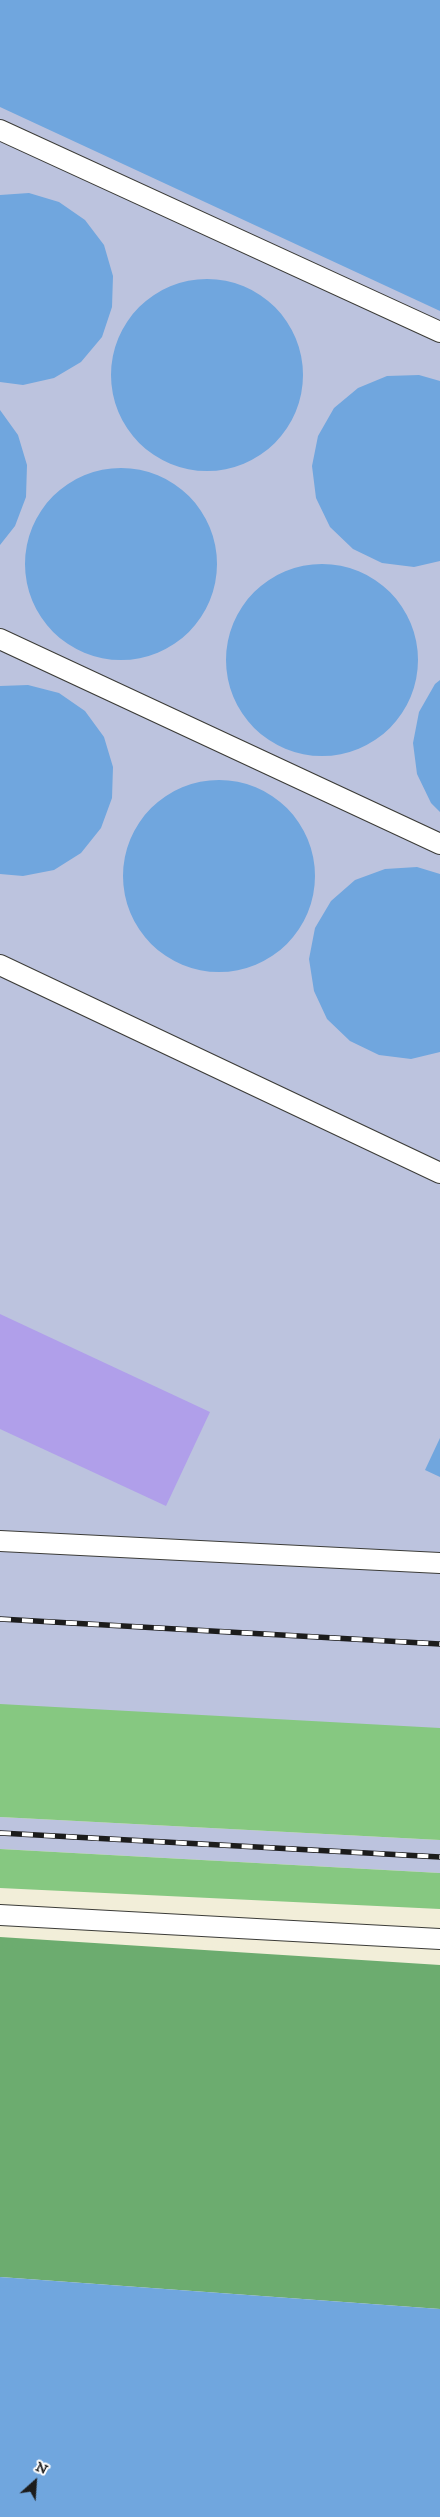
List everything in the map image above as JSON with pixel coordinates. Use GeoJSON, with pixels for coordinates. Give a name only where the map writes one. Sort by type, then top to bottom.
{"type":"FeatureCollection","features":[{"type":"Feature","properties":{"kind":"lane"},"geometry":{"type":"LineString","coordinates":[[0,130],[440,332]]}},
{"type":"Feature","properties":{"kind":"lane"},"geometry":{"type":"LineString","coordinates":[[0,639],[440,844]]}},
{"type":"Feature","properties":{"kind":"lane"},"geometry":{"type":"LineString","coordinates":[[0,965],[440,1173]]}},
{"type":"Feature","properties":{"kind":"lane"},"geometry":{"type":"LineString","coordinates":[[0,1541],[440,1563]]}},
{"type":"Feature","properties":{"kind":"lane"},"geometry":{"type":"LineString","coordinates":[[0,1915],[440,1939]]}},
{"type":"Feature","properties":{"kind":"shaded area"},"geometry":{"type":"Polygon","coordinates":[[[0,0],[440,0],[440,1778],[0,1753],[0,0]]]}},
{"type":"Feature","properties":{"kind":"shaded area"},"geometry":{"type":"Polygon","coordinates":[[[0,1817],[440,1840],[440,1873],[0,1849],[0,1817]]]}},
{"type":"Feature","properties":{"kind":"green space"},"geometry":{"type":"Polygon","coordinates":[[[0,1704],[440,1728],[440,1840],[0,1817],[0,1704]]]}},
{"type":"Feature","properties":{"kind":"green space"},"geometry":{"type":"Polygon","coordinates":[[[0,1849],[440,1873],[440,1909],[0,1888],[0,1849]]]}},
{"type":"Feature","properties":{"kind":"green space"},"geometry":{"type":"Polygon","coordinates":[[[0,1937],[440,1965],[440,2309],[0,2277],[0,1937]]]}},
{"type":"Feature","properties":{"kind":"water"},"geometry":{"type":"Polygon","coordinates":[[[0,0],[440,0],[440,311],[0,107],[0,0]]]}},
{"type":"Feature","properties":{"kind":"water"},"geometry":{"type":"Polygon","coordinates":[[[29,193],[59,202],[85,220],[104,245],[113,276],[112,307],[102,337],[81,362],[54,378],[23,385],[0,382],[0,195],[29,193]]]}},
{"type":"Feature","properties":{"kind":"water"},"geometry":{"type":"Polygon","coordinates":[[[207,279],[226,281],[244,287],[275,307],[295,338],[301,356],[303,375],[301,394],[295,412],[275,443],[244,463],[226,469],[207,471],[188,469],[170,463],[139,443],[119,412],[113,394],[111,375],[113,356],[119,338],[139,307],[170,287],[188,281],[207,279]]]}},
{"type":"Feature","properties":{"kind":"water"},"geometry":{"type":"Polygon","coordinates":[[[419,375],[440,381],[440,561],[414,567],[382,563],[353,549],[330,527],[316,498],[312,466],[318,436],[334,408],[358,388],[387,376],[419,375]]]}},
{"type":"Feature","properties":{"kind":"water"},"geometry":{"type":"Polygon","coordinates":[[[0,410],[18,435],[27,465],[26,497],[15,526],[0,545],[0,410]]]}},
{"type":"Feature","properties":{"kind":"water"},"geometry":{"type":"Polygon","coordinates":[[[121,468],[140,470],[158,476],[189,496],[209,527],[215,545],[217,564],[215,583],[209,601],[189,632],[158,652],[140,658],[121,660],[102,658],[84,652],[53,632],[33,601],[27,583],[25,564],[27,545],[33,527],[53,496],[84,476],[102,470],[121,468]]]}},
{"type":"Feature","properties":{"kind":"water"},"geometry":{"type":"Polygon","coordinates":[[[322,564],[341,566],[359,572],[390,592],[410,623],[416,641],[418,660],[416,679],[410,697],[390,728],[359,748],[341,754],[322,756],[303,754],[285,748],[254,728],[234,697],[228,679],[226,660],[228,641],[234,623],[254,592],[285,572],[303,566],[322,564]]]}},
{"type":"Feature","properties":{"kind":"water"},"geometry":{"type":"Polygon","coordinates":[[[440,680],[440,812],[431,803],[417,774],[413,743],[419,712],[435,684],[440,680]]]}},
{"type":"Feature","properties":{"kind":"water"},"geometry":{"type":"Polygon","coordinates":[[[28,685],[59,693],[85,711],[104,737],[113,767],[112,798],[101,828],[81,853],[54,870],[23,876],[0,874],[0,686],[28,685]]]}},
{"type":"Feature","properties":{"kind":"water"},"geometry":{"type":"Polygon","coordinates":[[[219,780],[238,782],[256,788],[287,808],[307,839],[313,857],[315,876],[313,895],[307,913],[287,944],[256,964],[238,970],[219,972],[200,970],[182,964],[151,944],[131,913],[125,895],[123,876],[125,857],[131,839],[151,808],[182,788],[200,782],[219,780]]]}},
{"type":"Feature","properties":{"kind":"water"},"geometry":{"type":"Polygon","coordinates":[[[417,867],[440,874],[440,1052],[411,1059],[379,1055],[350,1041],[327,1019],[314,991],[309,959],[315,928],[331,901],[355,880],[385,869],[417,867]]]}},
{"type":"Feature","properties":{"kind":"water"},"geometry":{"type":"Polygon","coordinates":[[[440,1438],[440,1477],[425,1470],[440,1438]]]}},
{"type":"Feature","properties":{"kind":"water"},"geometry":{"type":"Polygon","coordinates":[[[0,2277],[440,2309],[440,2517],[0,2517],[0,2277]]]}},
{"type":"Feature","properties":{"kind":"building"},"geometry":{"type":"Polygon","coordinates":[[[0,1314],[210,1412],[166,1506],[0,1429],[0,1314]]]}},
{"type":"Feature","properties":{"kind":"railway"},"geometry":{"type":"LineString","coordinates":[[0,1619],[440,1644]]}},
{"type":"Feature","properties":{"kind":"railway"},"geometry":{"type":"LineString","coordinates":[[0,1833],[440,1857]]}}]}
